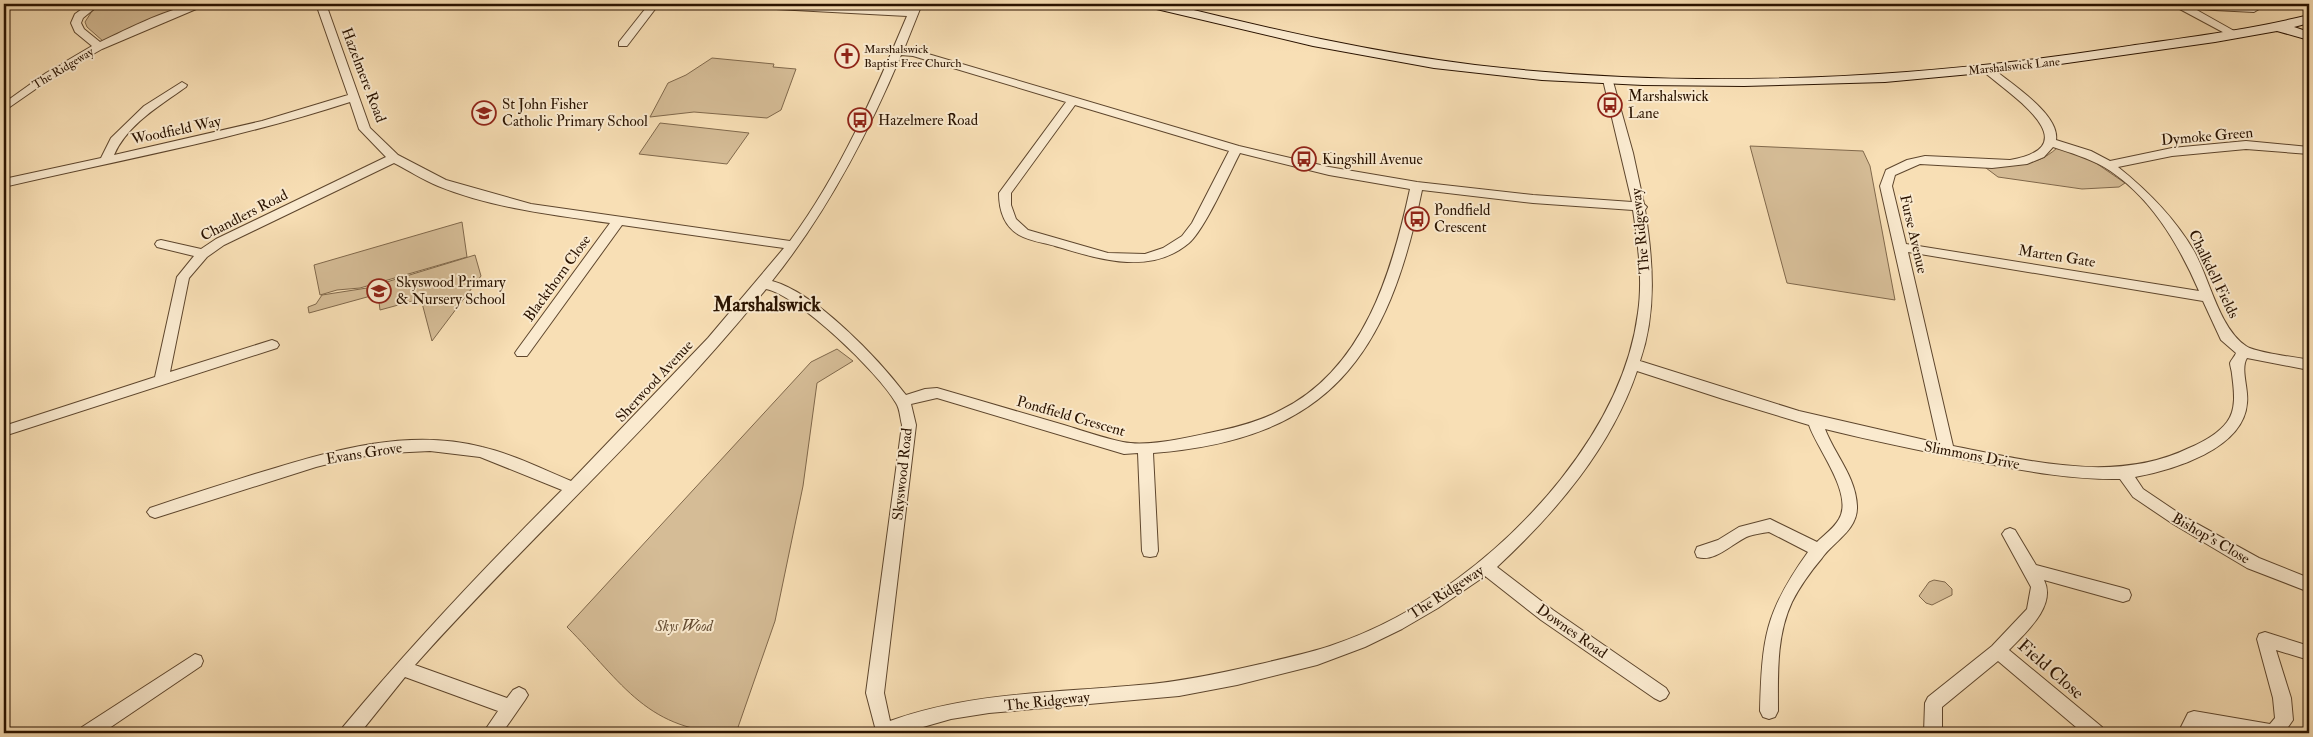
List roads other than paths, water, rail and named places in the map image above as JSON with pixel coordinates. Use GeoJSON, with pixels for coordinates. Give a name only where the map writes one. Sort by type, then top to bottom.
{"type":"FeatureCollection","features":[{"type":"Feature","properties":{"kind":"street","name":"The Ridgeway"},"geometry":{"type":"LineString","coordinates":[[95,4],[79,16],[76,23],[79,30],[99,47]]}},
{"type":"Feature","properties":{"kind":"street","name":"The Ridgeway"},"geometry":{"type":"LineString","coordinates":[[4,108],[61,68],[99,47],[189,6],[203,4]]}},
{"type":"Feature","properties":{"kind":"street","name":"Hazelmere Road"},"geometry":{"type":"LineString","coordinates":[[321,4],[365,128],[379,145],[394,158],[442,183],[531,208],[618,222],[792,245]]}},
{"type":"Feature","properties":{"kind":"street"},"geometry":{"type":"LineString","coordinates":[[623,44],[654,4]]}},
{"type":"Feature","properties":{"kind":"street"},"geometry":{"type":"LineString","coordinates":[[736,4],[915,9]]}},
{"type":"Feature","properties":{"kind":"street","name":"Marshalswick Lane"},"geometry":{"type":"LineString","coordinates":[[1153,4],[1260,32],[1378,55],[1510,73],[1608,80],[1784,81],[1988,70],[2061,61],[2232,34],[2309,19]]}},
{"type":"Feature","properties":{"kind":"street"},"geometry":{"type":"LineString","coordinates":[[2179,4],[2254,9]]}},
{"type":"Feature","properties":{"kind":"street"},"geometry":{"type":"LineString","coordinates":[[2179,4],[2232,34]]}},
{"type":"Feature","properties":{"kind":"street","name":"Sherwood Avenue"},"geometry":{"type":"LineString","coordinates":[[349,733],[402,668],[722,331],[763,284],[832,188],[915,9]]}},
{"type":"Feature","properties":{"kind":"street"},"geometry":{"type":"LineString","coordinates":[[2275,27],[2309,36]]}},
{"type":"Feature","properties":{"kind":"street"},"geometry":{"type":"LineString","coordinates":[[897,51],[914,53],[1236,149],[1329,171],[1417,186],[1533,200],[1641,207]]}},
{"type":"Feature","properties":{"kind":"street"},"geometry":{"type":"LineString","coordinates":[[1988,70],[2038,113],[2049,126],[2052,136],[2050,142]]}},
{"type":"Feature","properties":{"kind":"street","name":"The Ridgeway"},"geometry":{"type":"LineString","coordinates":[[883,732],[922,718],[974,708],[1177,689],[1240,677],[1330,653],[1418,612],[1486,567],[1535,520],[1581,465],[1611,414],[1633,364],[1645,317],[1645,255],[1641,207],[1632,166],[1608,80]]}},
{"type":"Feature","properties":{"kind":"street"},"geometry":{"type":"LineString","coordinates":[[106,160],[116,140],[148,108],[182,85]]}},
{"type":"Feature","properties":{"kind":"street","name":"Woodfield Way"},"geometry":{"type":"LineString","coordinates":[[4,183],[245,131],[299,116],[353,97]]}},
{"type":"Feature","properties":{"kind":"street"},"geometry":{"type":"LineString","coordinates":[[1072,101],[1005,194],[1005,205],[1011,221],[1024,233],[1108,257],[1145,258],[1167,251],[1186,239],[1197,224],[1236,149]]}},
{"type":"Feature","properties":{"kind":"street","name":"Chalkdell Fields"},"geometry":{"type":"LineString","coordinates":[[2050,142],[2087,154],[2109,164],[2143,193],[2161,212],[2188,252],[2226,337],[2244,352]]}},
{"type":"Feature","properties":{"kind":"street","name":"Furse Avenue"},"geometry":{"type":"LineString","coordinates":[[1947,450],[1886,186],[1890,172],[1904,164],[1924,160],[2009,164],[2031,160],[2046,150],[2050,142]]}},
{"type":"Feature","properties":{"kind":"street","name":"Dymoke Green"},"geometry":{"type":"LineString","coordinates":[[2109,164],[2172,152],[2246,145],[2309,150]]}},
{"type":"Feature","properties":{"kind":"street","name":"Chandlers Road"},"geometry":{"type":"LineString","coordinates":[[162,379],[183,277],[203,254],[220,242],[325,193],[394,158]]}},
{"type":"Feature","properties":{"kind":"street","name":"Pondfield Crescent"},"geometry":{"type":"LineString","coordinates":[[903,401],[925,394],[937,393],[1104,444],[1124,448],[1145,448],[1194,442],[1251,429],[1290,412],[1314,395],[1346,365],[1370,329],[1390,289],[1408,236],[1417,186]]}},
{"type":"Feature","properties":{"kind":"street","name":"Blackthorn Close"},"geometry":{"type":"LineString","coordinates":[[522,353],[618,222]]}},
{"type":"Feature","properties":{"kind":"street"},"geometry":{"type":"LineString","coordinates":[[161,244],[203,254]]}},
{"type":"Feature","properties":{"kind":"street","name":"Marten Gate"},"geometry":{"type":"LineString","coordinates":[[1901,247],[2208,297]]}},
{"type":"Feature","properties":{"kind":"street","name":"Skyswood Road"},"geometry":{"type":"LineString","coordinates":[[763,284],[779,287],[810,309],[851,344],[889,383],[903,401],[909,425],[875,693],[883,732]]}},
{"type":"Feature","properties":{"kind":"street"},"geometry":{"type":"LineString","coordinates":[[4,430],[272,345]]}},
{"type":"Feature","properties":{"kind":"street"},"geometry":{"type":"LineString","coordinates":[[2244,352],[2309,365]]}},
{"type":"Feature","properties":{"kind":"street","name":"Slimmons Drive"},"geometry":{"type":"LineString","coordinates":[[1633,364],[1742,401],[1815,420],[1947,450],[2024,465],[2088,473],[2124,473],[2172,462],[2196,452],[2219,438],[2229,429],[2238,416],[2241,382],[2237,363],[2244,352]]}},
{"type":"Feature","properties":{"kind":"street"},"geometry":{"type":"LineString","coordinates":[[1769,711],[1771,647],[1783,604],[1818,550],[1841,530],[1850,509],[1846,486],[1818,434],[1815,420]]}},
{"type":"Feature","properties":{"kind":"street","name":"Evans Grove"},"geometry":{"type":"LineString","coordinates":[[155,512],[316,461],[352,452],[389,447],[430,445],[481,452],[574,488]]}},
{"type":"Feature","properties":{"kind":"street"},"geometry":{"type":"LineString","coordinates":[[1145,448],[1150,552]]}},
{"type":"Feature","properties":{"kind":"street","name":"Bishop's Close"},"geometry":{"type":"LineString","coordinates":[[2124,473],[2138,493],[2178,520],[2253,563],[2309,585]]}},
{"type":"Feature","properties":{"kind":"street"},"geometry":{"type":"LineString","coordinates":[[1703,552],[1723,545],[1744,531],[1770,525],[1818,550]]}},
{"type":"Feature","properties":{"kind":"street"},"geometry":{"type":"LineString","coordinates":[[1998,651],[2034,612],[2039,587],[2010,534]]}},
{"type":"Feature","properties":{"kind":"street","name":"Downes Road"},"geometry":{"type":"LineString","coordinates":[[1486,567],[1547,615],[1660,693]]}},
{"type":"Feature","properties":{"kind":"street"},"geometry":{"type":"LineString","coordinates":[[2031,570],[2123,595]]}},
{"type":"Feature","properties":{"kind":"street"},"geometry":{"type":"LineString","coordinates":[[2187,733],[2194,719],[2274,732],[2284,720],[2282,698],[2265,639],[2309,653]]}},
{"type":"Feature","properties":{"kind":"street","name":"Field Close"},"geometry":{"type":"LineString","coordinates":[[1934,733],[1934,703],[1998,651],[2096,733]]}},
{"type":"Feature","properties":{"kind":"street"},"geometry":{"type":"LineString","coordinates":[[88,733],[168,673],[195,661]]}},
{"type":"Feature","properties":{"kind":"street"},"geometry":{"type":"LineString","coordinates":[[402,668],[514,701],[492,733]]}},
{"type":"Feature","properties":{"kind":"place","name":"Marshalswick Baptist Free Church"},"geometry":{"type":"Point","coordinates":[847,56]}},
{"type":"Feature","properties":{"kind":"place","name":"Marshalswick Lane"},"geometry":{"type":"Point","coordinates":[1610,105]}},
{"type":"Feature","properties":{"kind":"place","name":"St John Fisher Catholic Primary School"},"geometry":{"type":"Point","coordinates":[484,113]}},
{"type":"Feature","properties":{"kind":"place","name":"Hazelmere Road"},"geometry":{"type":"Point","coordinates":[860,120]}},
{"type":"Feature","properties":{"kind":"place","name":"Kingshill Avenue"},"geometry":{"type":"Point","coordinates":[1304,159]}},
{"type":"Feature","properties":{"kind":"place","name":"Pondfield Crescent"},"geometry":{"type":"Point","coordinates":[1417,219]}},
{"type":"Feature","properties":{"kind":"place","name":"Skyswood Primary & Nursery School"},"geometry":{"type":"Point","coordinates":[379,291]}},
{"type":"Feature","properties":{"kind":"district","name":"Marshalswick"},"geometry":{"type":"Point","coordinates":[767,304]}},
{"type":"Feature","properties":{"kind":"park label","name":"Skys Wood"},"geometry":{"type":"Point","coordinates":[684,626]}}]}
